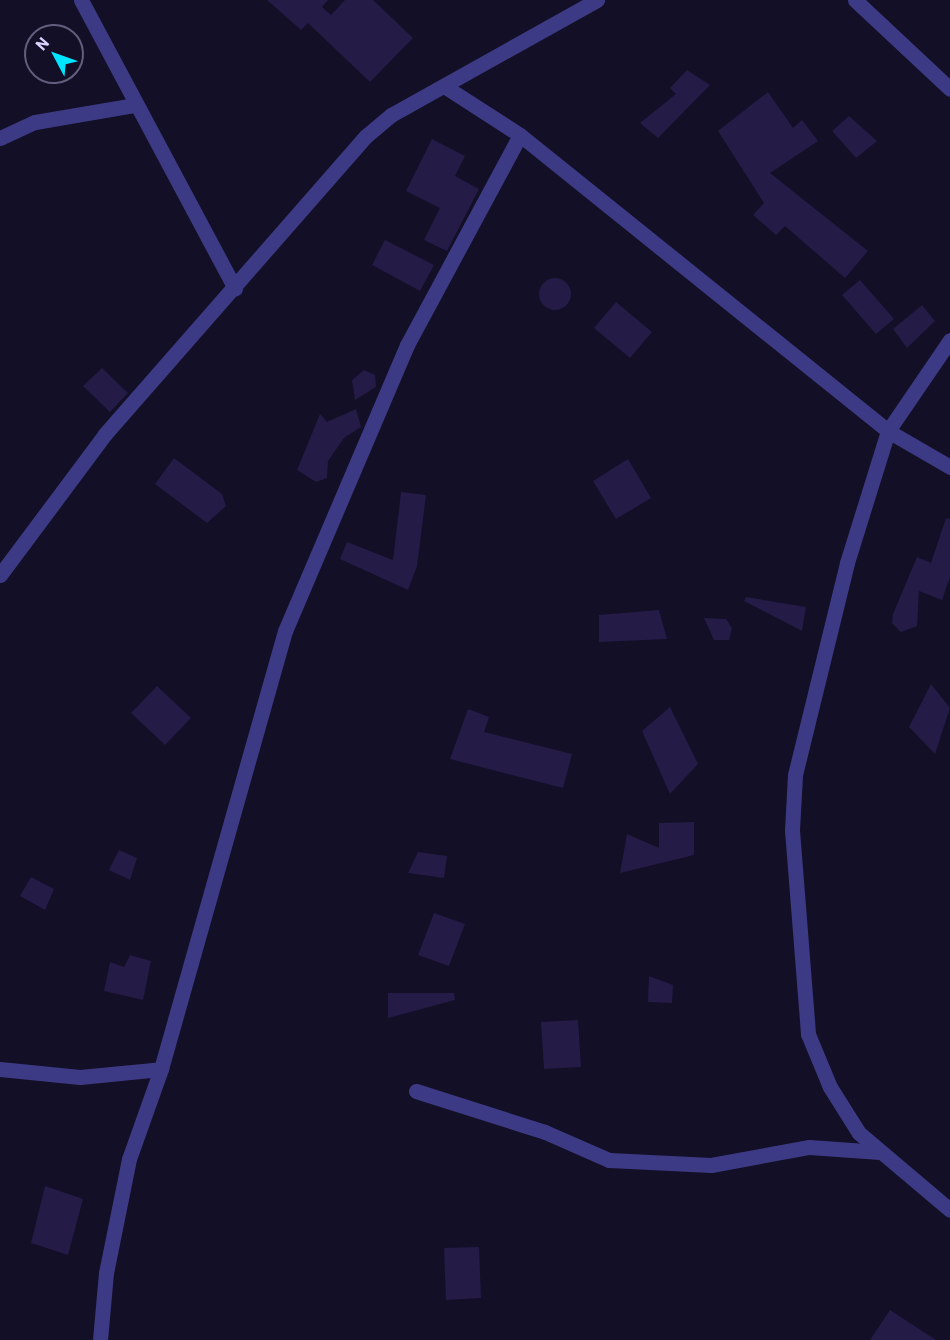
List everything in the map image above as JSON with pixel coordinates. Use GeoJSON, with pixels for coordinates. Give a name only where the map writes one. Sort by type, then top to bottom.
{"type":"FeatureCollection","features":[{"type":"Feature","properties":{"kind":"street"},"geometry":{"type":"LineString","coordinates":[[81,0],[134,105],[235,290]]}},
{"type":"Feature","properties":{"kind":"street"},"geometry":{"type":"LineString","coordinates":[[0,575],[105,435],[235,290],[366,136],[444,86],[597,0]]}},
{"type":"Feature","properties":{"kind":"street"},"geometry":{"type":"LineString","coordinates":[[855,0],[950,89]]}},
{"type":"Feature","properties":{"kind":"street"},"geometry":{"type":"LineString","coordinates":[[444,86],[520,135],[888,432],[950,467]]}},
{"type":"Feature","properties":{"kind":"street"},"geometry":{"type":"LineString","coordinates":[[0,138],[35,122],[134,105]]}},
{"type":"Feature","properties":{"kind":"street"},"geometry":{"type":"LineString","coordinates":[[100,1340],[106,1273],[129,1159],[161,1069],[306,573],[407,345],[520,135]]}},
{"type":"Feature","properties":{"kind":"street"},"geometry":{"type":"LineString","coordinates":[[950,340],[888,432],[847,563],[795,776],[792,830],[808,1034],[830,1087],[859,1133],[950,1210]]}},
{"type":"Feature","properties":{"kind":"street"},"geometry":{"type":"LineString","coordinates":[[0,1069],[80,1077],[161,1069]]}},
{"type":"Feature","properties":{"kind":"street"},"geometry":{"type":"LineString","coordinates":[[416,1091],[545,1132],[609,1160],[711,1165],[809,1147],[880,1152]]}},
{"type":"Feature","properties":{"kind":"building"},"geometry":{"type":"Polygon","coordinates":[[[267,0],[328,0],[322,7],[331,15],[345,0],[373,0],[413,38],[370,82],[308,23],[301,30],[267,0]]]}},
{"type":"Feature","properties":{"kind":"building"},"geometry":{"type":"Polygon","coordinates":[[[687,70],[710,85],[658,138],[640,123],[676,94],[670,88],[687,70]]]}},
{"type":"Feature","properties":{"kind":"building"},"geometry":{"type":"Polygon","coordinates":[[[768,92],[793,128],[802,120],[818,141],[770,173],[868,251],[845,278],[785,226],[776,235],[753,215],[764,203],[718,131],[768,92]]]}},
{"type":"Feature","properties":{"kind":"building"},"geometry":{"type":"Polygon","coordinates":[[[849,116],[877,141],[856,158],[832,131],[849,116]]]}},
{"type":"Feature","properties":{"kind":"building"},"geometry":{"type":"Polygon","coordinates":[[[432,139],[465,156],[455,176],[479,189],[447,251],[424,240],[440,208],[406,191],[432,139]]]}},
{"type":"Feature","properties":{"kind":"building"},"geometry":{"type":"Polygon","coordinates":[[[385,240],[434,265],[420,291],[372,265],[385,240]]]}},
{"type":"Feature","properties":{"kind":"building"},"geometry":{"type":"Polygon","coordinates":[[[555,278],[567,282],[571,294],[567,306],[555,310],[543,306],[539,294],[543,282],[555,278]]]}},
{"type":"Feature","properties":{"kind":"building"},"geometry":{"type":"Polygon","coordinates":[[[860,280],[894,319],[876,334],[842,295],[860,280]]]}},
{"type":"Feature","properties":{"kind":"building"},"geometry":{"type":"Polygon","coordinates":[[[616,302],[652,332],[630,358],[594,328],[616,302]]]}},
{"type":"Feature","properties":{"kind":"building"},"geometry":{"type":"Polygon","coordinates":[[[922,305],[935,321],[907,348],[893,329],[922,305]]]}},
{"type":"Feature","properties":{"kind":"building"},"geometry":{"type":"Polygon","coordinates":[[[102,368],[128,393],[110,412],[83,386],[102,368]]]}},
{"type":"Feature","properties":{"kind":"building"},"geometry":{"type":"Polygon","coordinates":[[[364,370],[375,375],[376,387],[355,400],[352,380],[364,370]]]}},
{"type":"Feature","properties":{"kind":"building"},"geometry":{"type":"Polygon","coordinates":[[[356,409],[361,427],[344,438],[328,461],[327,478],[316,482],[297,470],[320,414],[327,422],[356,409]]]}},
{"type":"Feature","properties":{"kind":"building"},"geometry":{"type":"Polygon","coordinates":[[[174,458],[222,494],[226,506],[207,523],[155,484],[174,458]]]}},
{"type":"Feature","properties":{"kind":"building"},"geometry":{"type":"Polygon","coordinates":[[[628,459],[651,498],[616,519],[593,481],[628,459]]]}},
{"type":"Feature","properties":{"kind":"building"},"geometry":{"type":"Polygon","coordinates":[[[401,492],[426,495],[417,566],[408,590],[340,559],[347,542],[393,560],[401,492]]]}},
{"type":"Feature","properties":{"kind":"building"},"geometry":{"type":"Polygon","coordinates":[[[946,518],[950,519],[950,577],[942,600],[919,591],[917,626],[901,632],[892,623],[893,614],[917,557],[931,563],[946,518]]]}},
{"type":"Feature","properties":{"kind":"building"},"geometry":{"type":"Polygon","coordinates":[[[746,597],[806,607],[802,631],[744,601],[746,597]]]}},
{"type":"Feature","properties":{"kind":"building"},"geometry":{"type":"Polygon","coordinates":[[[659,610],[667,639],[599,642],[599,615],[659,610]]]}},
{"type":"Feature","properties":{"kind":"building"},"geometry":{"type":"Polygon","coordinates":[[[704,618],[726,619],[732,628],[729,640],[714,640],[704,618]]]}},
{"type":"Feature","properties":{"kind":"building"},"geometry":{"type":"Polygon","coordinates":[[[931,684],[950,708],[935,754],[909,727],[931,684]]]}},
{"type":"Feature","properties":{"kind":"building"},"geometry":{"type":"Polygon","coordinates":[[[157,686],[191,718],[165,745],[131,713],[157,686]]]}},
{"type":"Feature","properties":{"kind":"building"},"geometry":{"type":"Polygon","coordinates":[[[670,707],[698,764],[670,794],[642,731],[670,707]]]}},
{"type":"Feature","properties":{"kind":"building"},"geometry":{"type":"Polygon","coordinates":[[[468,709],[489,717],[484,732],[572,754],[563,788],[450,759],[468,709]]]}},
{"type":"Feature","properties":{"kind":"building"},"geometry":{"type":"Polygon","coordinates":[[[694,822],[694,855],[620,873],[627,834],[659,848],[659,823],[694,822]]]}},
{"type":"Feature","properties":{"kind":"building"},"geometry":{"type":"Polygon","coordinates":[[[119,850],[137,858],[130,880],[109,870],[119,850]]]}},
{"type":"Feature","properties":{"kind":"building"},"geometry":{"type":"Polygon","coordinates":[[[418,852],[447,856],[444,878],[408,873],[418,852]]]}},
{"type":"Feature","properties":{"kind":"building"},"geometry":{"type":"Polygon","coordinates":[[[31,877],[54,889],[45,910],[20,896],[31,877]]]}},
{"type":"Feature","properties":{"kind":"building"},"geometry":{"type":"Polygon","coordinates":[[[434,913],[465,924],[449,966],[418,955],[434,913]]]}},
{"type":"Feature","properties":{"kind":"building"},"geometry":{"type":"Polygon","coordinates":[[[130,955],[151,961],[143,1000],[104,991],[110,962],[124,967],[130,955]]]}},
{"type":"Feature","properties":{"kind":"building"},"geometry":{"type":"Polygon","coordinates":[[[649,976],[673,985],[672,1003],[648,1002],[649,976]]]}},
{"type":"Feature","properties":{"kind":"building"},"geometry":{"type":"Polygon","coordinates":[[[388,993],[454,993],[455,1000],[388,1018],[388,993]]]}},
{"type":"Feature","properties":{"kind":"building"},"geometry":{"type":"Polygon","coordinates":[[[578,1020],[581,1067],[544,1069],[541,1022],[578,1020]]]}},
{"type":"Feature","properties":{"kind":"building"},"geometry":{"type":"Polygon","coordinates":[[[45,1186],[83,1199],[68,1255],[31,1243],[45,1186]]]}},
{"type":"Feature","properties":{"kind":"building"},"geometry":{"type":"Polygon","coordinates":[[[479,1247],[481,1298],[446,1300],[444,1248],[479,1247]]]}},
{"type":"Feature","properties":{"kind":"building"},"geometry":{"type":"Polygon","coordinates":[[[890,1310],[936,1340],[870,1340],[890,1310]]]}}]}
